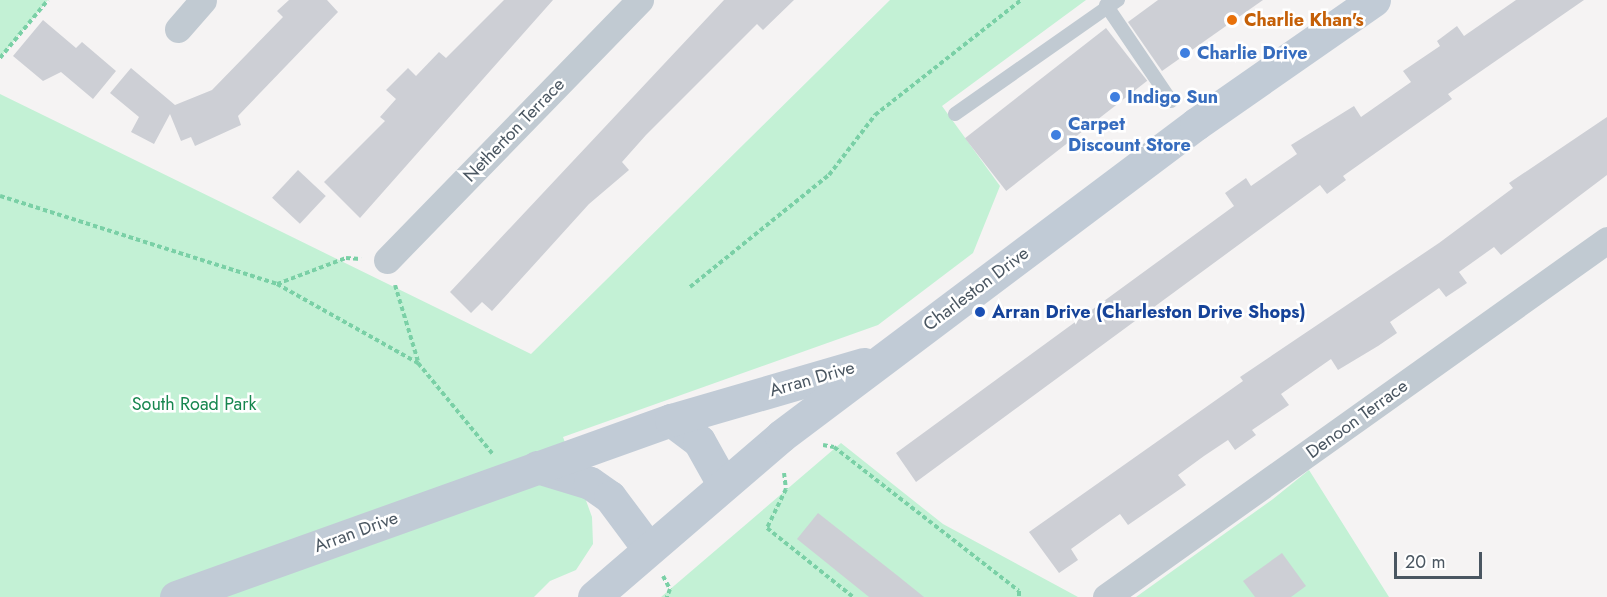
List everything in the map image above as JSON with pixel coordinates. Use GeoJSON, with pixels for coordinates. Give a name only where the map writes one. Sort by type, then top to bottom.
{"type":"FeatureCollection","features":[{"type":"Feature","properties":{"kind":"street"},"geometry":{"type":"LineString","coordinates":[[178,29],[203,0]]}},
{"type":"Feature","properties":{"kind":"street","name":"Netherton Terrace"},"geometry":{"type":"LineString","coordinates":[[387,260],[640,0]]}},
{"type":"Feature","properties":{"kind":"street","name":"Charleston Drive"},"geometry":{"type":"LineString","coordinates":[[594,597],[723,483],[781,436],[1210,114],[1374,0]]}},
{"type":"Feature","properties":{"kind":"street","name":"Denoon Terrace"},"geometry":{"type":"LineString","coordinates":[[1106,597],[1607,240]]}},
{"type":"Feature","properties":{"kind":"street","name":"Arran Drive"},"geometry":{"type":"LineString","coordinates":[[176,597],[671,420],[883,359]]}},
{"type":"Feature","properties":{"kind":"street"},"geometry":{"type":"LineString","coordinates":[[671,420],[699,441],[723,483]]}},
{"type":"Feature","properties":{"kind":"street"},"geometry":{"type":"LineString","coordinates":[[537,467],[590,483],[610,497],[648,548]]}},
{"type":"Feature","properties":{"kind":"lane"},"geometry":{"type":"LineString","coordinates":[[955,114],[1112,3],[1171,101]]}},
{"type":"Feature","properties":{"kind":"path"},"geometry":{"type":"LineString","coordinates":[[0,58],[48,0]]}},
{"type":"Feature","properties":{"kind":"path"},"geometry":{"type":"LineString","coordinates":[[690,287],[829,175],[875,115],[1021,0]]}},
{"type":"Feature","properties":{"kind":"path"},"geometry":{"type":"LineString","coordinates":[[0,196],[277,284],[418,363],[499,463]]}},
{"type":"Feature","properties":{"kind":"path"},"geometry":{"type":"LineString","coordinates":[[277,284],[346,258]]}},
{"type":"Feature","properties":{"kind":"path"},"geometry":{"type":"LineString","coordinates":[[387,260],[418,363]]}},
{"type":"Feature","properties":{"kind":"path"},"geometry":{"type":"LineString","coordinates":[[853,597],[766,528],[786,489],[781,436],[834,447],[1018,591],[1019,597]]}},
{"type":"Feature","properties":{"kind":"green space"},"geometry":{"type":"Polygon","coordinates":[[[0,0],[48,0],[0,58],[0,0]]]}},
{"type":"Feature","properties":{"kind":"green space","name":"South Road Park"},"geometry":{"type":"Polygon","coordinates":[[[890,0],[1086,0],[942,106],[1000,186],[973,253],[878,325],[563,437],[592,517],[593,544],[576,570],[550,581],[534,597],[0,597],[0,94],[531,354],[890,0]]]}},
{"type":"Feature","properties":{"kind":"green space"},"geometry":{"type":"Polygon","coordinates":[[[841,443],[943,524],[1078,597],[661,597],[841,443]]]}},
{"type":"Feature","properties":{"kind":"green space"},"geometry":{"type":"Polygon","coordinates":[[[1309,470],[1389,597],[1136,597],[1273,499],[1309,470]]]}},
{"type":"Feature","properties":{"kind":"building"},"geometry":{"type":"Polygon","coordinates":[[[289,0],[327,0],[338,12],[238,116],[241,125],[195,146],[191,137],[181,141],[170,114],[154,144],[131,132],[139,117],[110,93],[131,68],[175,105],[212,90],[283,17],[277,11],[289,0]]]}},
{"type":"Feature","properties":{"kind":"building"},"geometry":{"type":"Polygon","coordinates":[[[504,0],[553,0],[360,218],[324,182],[385,121],[380,117],[396,99],[386,90],[408,68],[416,76],[439,52],[446,58],[504,0]]]}},
{"type":"Feature","properties":{"kind":"building"},"geometry":{"type":"Polygon","coordinates":[[[724,0],[794,0],[763,30],[757,24],[646,135],[622,162],[629,170],[589,204],[492,311],[482,302],[471,313],[450,292],[724,0]]]}},
{"type":"Feature","properties":{"kind":"building"},"geometry":{"type":"Polygon","coordinates":[[[1158,0],[1263,0],[1162,71],[1128,22],[1158,0]]]}},
{"type":"Feature","properties":{"kind":"building"},"geometry":{"type":"Polygon","coordinates":[[[1516,0],[1584,0],[1448,94],[1452,99],[1343,176],[1346,180],[1327,194],[1320,185],[916,482],[896,453],[1234,206],[1225,193],[1246,178],[1251,186],[1297,154],[1291,145],[1354,106],[1361,117],[1411,82],[1403,71],[1440,46],[1437,41],[1457,26],[1464,36],[1516,0]]]}},
{"type":"Feature","properties":{"kind":"building"},"geometry":{"type":"Polygon","coordinates":[[[43,20],[76,48],[82,42],[116,71],[93,99],[61,72],[43,81],[13,56],[43,20]]]}},
{"type":"Feature","properties":{"kind":"building"},"geometry":{"type":"Polygon","coordinates":[[[1106,28],[1147,81],[1006,191],[965,138],[1106,28]]]}},
{"type":"Feature","properties":{"kind":"building"},"geometry":{"type":"Polygon","coordinates":[[[1607,117],[1607,175],[1501,255],[1494,247],[1459,272],[1467,283],[1446,297],[1439,288],[1390,322],[1397,333],[1378,346],[1338,370],[1331,359],[1281,394],[1289,405],[1252,430],[1256,435],[1235,450],[1228,440],[1204,456],[1178,475],[1186,485],[1128,525],[1120,514],[1071,549],[1078,560],[1059,573],[1029,532],[1243,381],[1240,377],[1439,243],[1513,188],[1509,183],[1607,117]]]}},
{"type":"Feature","properties":{"kind":"building"},"geometry":{"type":"Polygon","coordinates":[[[298,170],[326,196],[300,224],[272,198],[298,170]]]}},
{"type":"Feature","properties":{"kind":"building"},"geometry":{"type":"Polygon","coordinates":[[[818,513],[924,597],[869,597],[797,539],[818,513]]]}},
{"type":"Feature","properties":{"kind":"building"},"geometry":{"type":"Polygon","coordinates":[[[1282,553],[1306,586],[1291,597],[1255,597],[1243,581],[1282,553]]]}},
{"type":"Feature","properties":{"kind":"place","name":"Charlie Khan's"},"geometry":{"type":"Point","coordinates":[1232,20]}},
{"type":"Feature","properties":{"kind":"place","name":"Charlie Drive"},"geometry":{"type":"Point","coordinates":[1185,53]}},
{"type":"Feature","properties":{"kind":"place","name":"Indigo Sun"},"geometry":{"type":"Point","coordinates":[1115,97]}},
{"type":"Feature","properties":{"kind":"place","name":"Carpet Discount Store"},"geometry":{"type":"Point","coordinates":[1056,135]}},
{"type":"Feature","properties":{"kind":"place","name":"Arran Drive (Charleston Drive Shops)"},"geometry":{"type":"Point","coordinates":[980,312]}}]}
